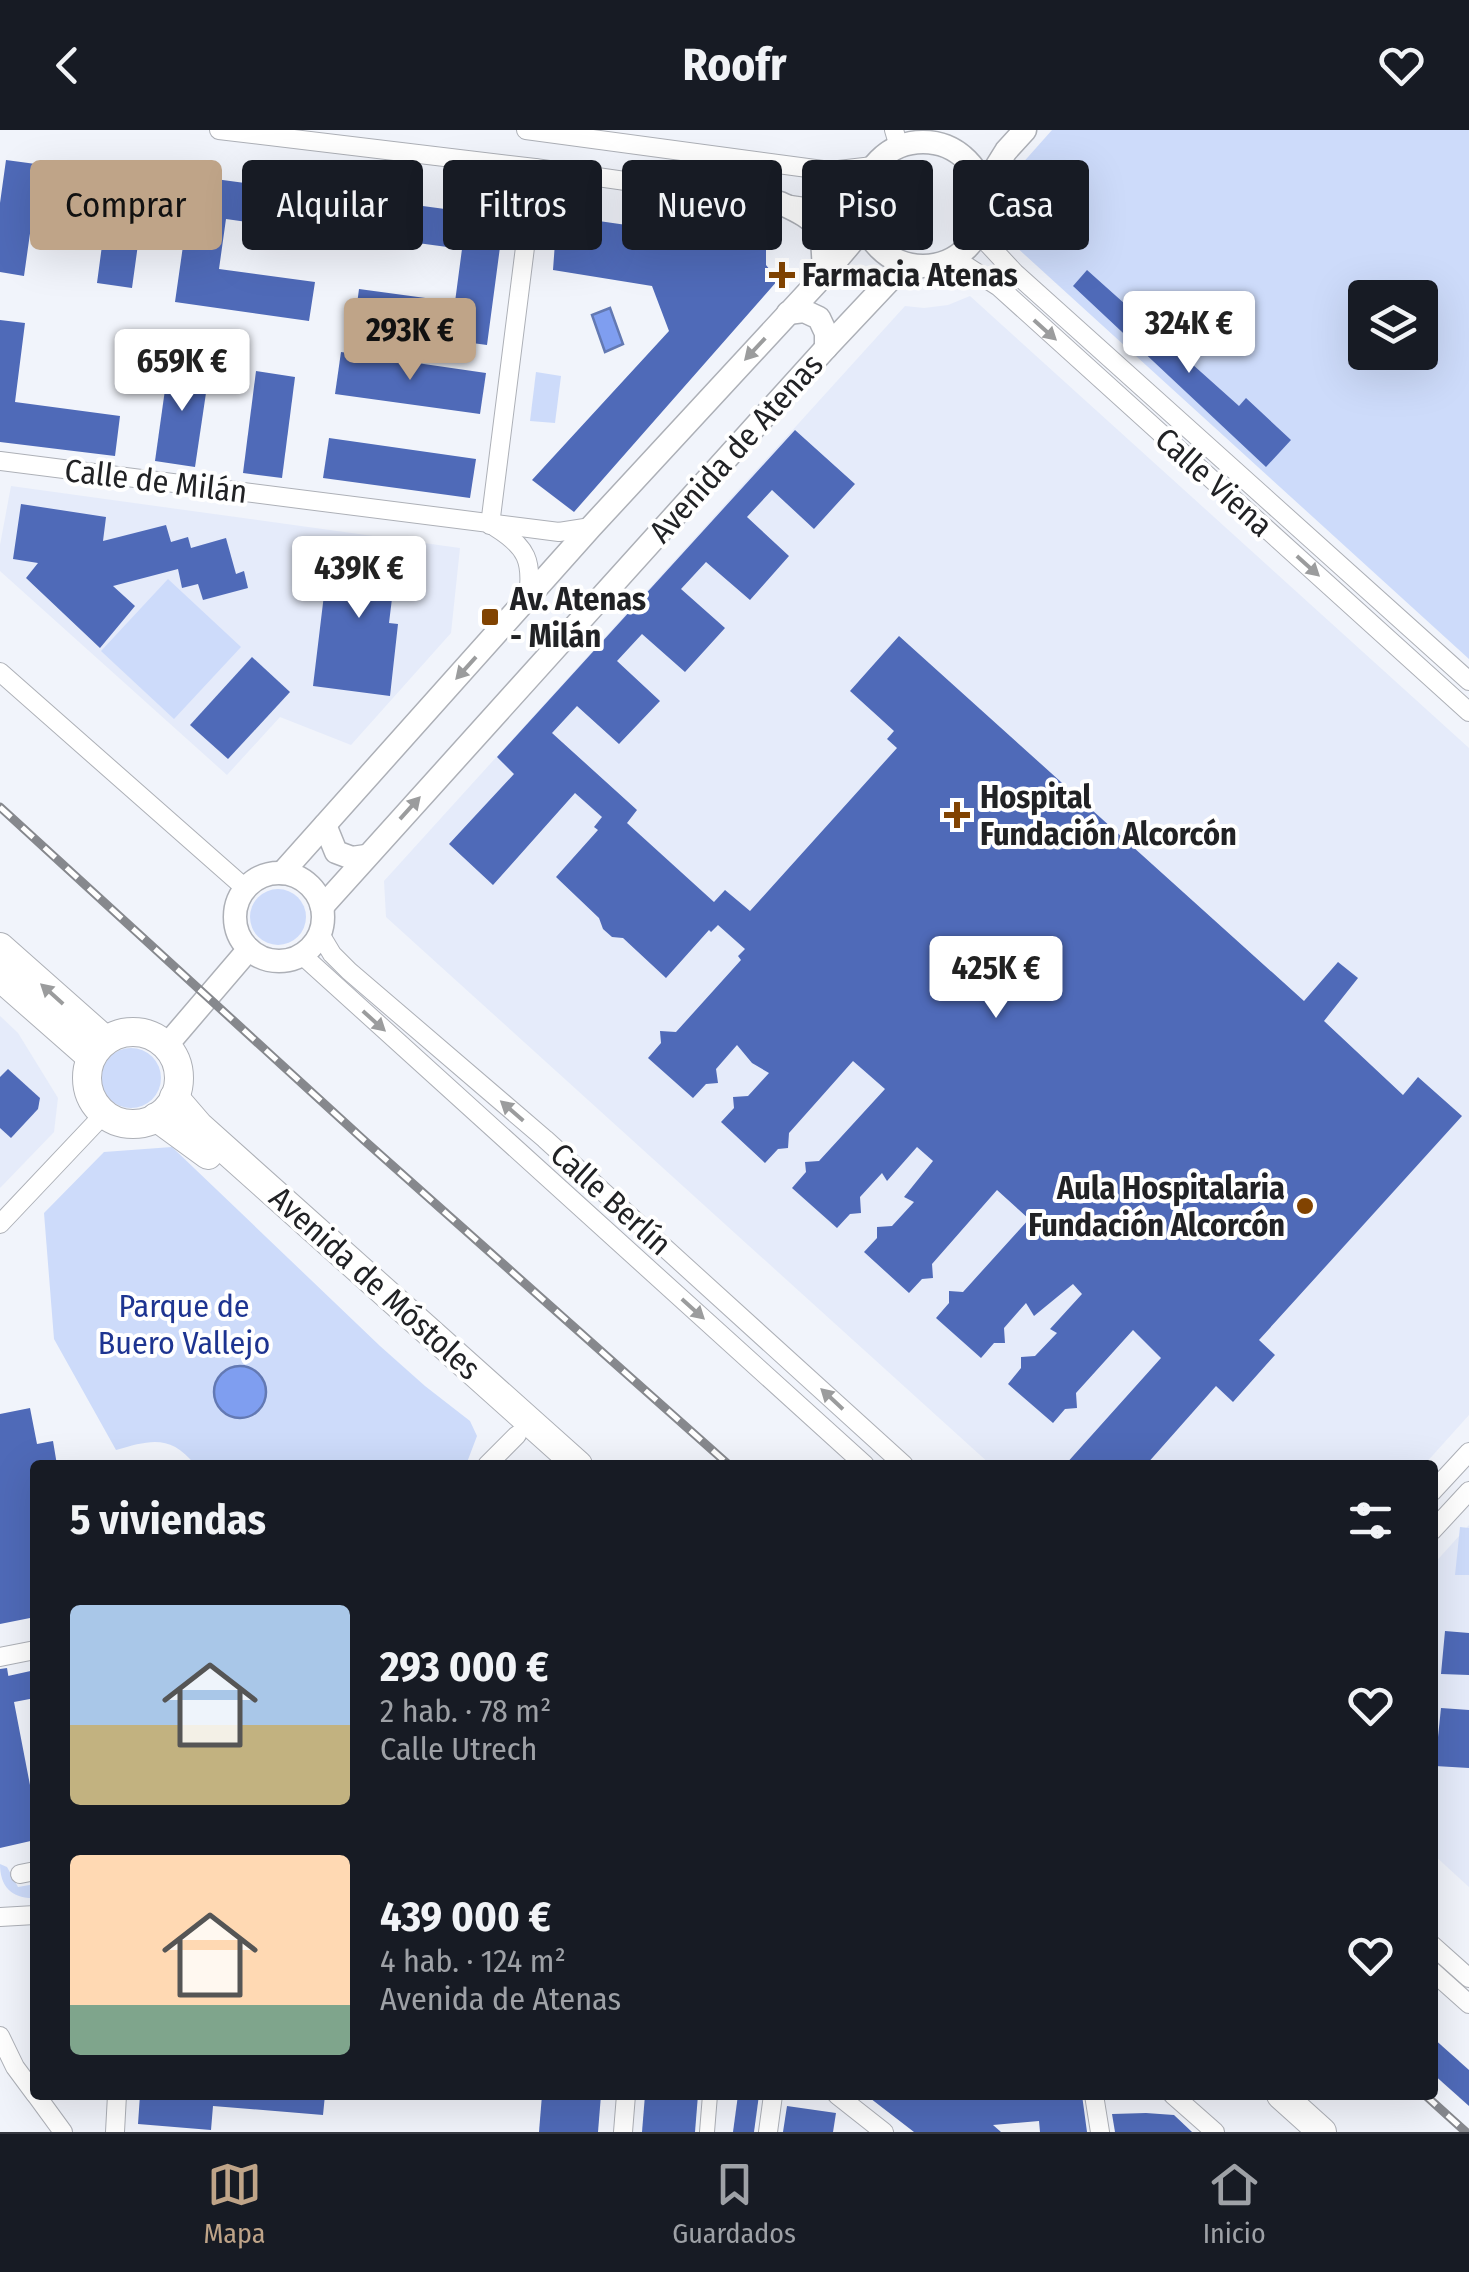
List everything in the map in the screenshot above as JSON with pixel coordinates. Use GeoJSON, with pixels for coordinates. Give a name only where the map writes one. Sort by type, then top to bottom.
{"type":"FeatureCollection","features":[{"type":"Feature","properties":{"kind":"main road"},"geometry":{"type":"LineString","coordinates":[[0,947],[98,1049]]}},
{"type":"Feature","properties":{"kind":"main road"},"geometry":{"type":"LineString","coordinates":[[0,977],[98,1049]]}},
{"type":"Feature","properties":{"kind":"main road"},"geometry":{"type":"LineString","coordinates":[[130,1031],[156,1038],[166,1046],[178,1070],[166,1107],[130,1124],[104,1114],[88,1088],[87,1072],[98,1049],[130,1031]]}},
{"type":"Feature","properties":{"kind":"main road","name":"Avenida de Móstoles"},"geometry":{"type":"LineString","coordinates":[[166,1107],[189,1138],[544,1460]]}},
{"type":"Feature","properties":{"kind":"main road","name":"Avenida de Móstoles"},"geometry":{"type":"LineString","coordinates":[[166,1107],[199,1126],[572,1460]]}},
{"type":"Feature","properties":{"kind":"main road"},"geometry":{"type":"LineString","coordinates":[[1287,2100],[1322,2132]]}},
{"type":"Feature","properties":{"kind":"street"},"geometry":{"type":"LineString","coordinates":[[219,130],[468,160]]}},
{"type":"Feature","properties":{"kind":"street"},"geometry":{"type":"LineString","coordinates":[[925,142],[947,130]]}},
{"type":"Feature","properties":{"kind":"street"},"geometry":{"type":"LineString","coordinates":[[1000,160],[1025,130]]}},
{"type":"Feature","properties":{"kind":"street"},"geometry":{"type":"LineString","coordinates":[[536,131],[802,167]]}},
{"type":"Feature","properties":{"kind":"street"},"geometry":{"type":"LineString","coordinates":[[879,160],[896,138],[944,145],[966,160]]}},
{"type":"Feature","properties":{"kind":"street"},"geometry":{"type":"LineString","coordinates":[[782,204],[811,218],[823,240],[824,275]]}},
{"type":"Feature","properties":{"kind":"street"},"geometry":{"type":"LineString","coordinates":[[525,250],[490,525],[515,540],[525,554],[530,568],[528,598]]}},
{"type":"Feature","properties":{"kind":"street","name":"Avenida de Atenas"},"geometry":{"type":"LineString","coordinates":[[282,873],[845,250]]}},
{"type":"Feature","properties":{"kind":"street"},"geometry":{"type":"LineString","coordinates":[[881,250],[918,267],[937,266],[963,250]]}},
{"type":"Feature","properties":{"kind":"street","name":"Calle Viena"},"geometry":{"type":"LineString","coordinates":[[993,250],[1014,273],[1469,681]]}},
{"type":"Feature","properties":{"kind":"street","name":"Calle Viena"},"geometry":{"type":"LineString","coordinates":[[954,258],[999,288],[1469,712]]}},
{"type":"Feature","properties":{"kind":"street","name":"Avenida de Atenas"},"geometry":{"type":"LineString","coordinates":[[322,907],[826,348],[890,280],[918,267]]}},
{"type":"Feature","properties":{"kind":"street"},"geometry":{"type":"LineString","coordinates":[[788,313],[804,311],[819,318],[826,333],[826,348]]}},
{"type":"Feature","properties":{"kind":"street","name":"Calle de Milán"},"geometry":{"type":"LineString","coordinates":[[0,461],[490,525],[559,532],[591,527]]}},
{"type":"Feature","properties":{"kind":"street"},"geometry":{"type":"LineString","coordinates":[[0,672],[245,888]]}},
{"type":"Feature","properties":{"kind":"street"},"geometry":{"type":"LineString","coordinates":[[325,825],[336,852],[352,858],[366,856]]}},
{"type":"Feature","properties":{"kind":"street"},"geometry":{"type":"LineString","coordinates":[[282,873],[308,884],[322,907],[320,934],[302,955],[274,961],[249,949],[236,924],[236,910],[245,888],[259,878],[282,873]]}},
{"type":"Feature","properties":{"kind":"street","name":"Calle Berlín"},"geometry":{"type":"LineString","coordinates":[[320,934],[332,954],[349,970],[545,1139],[898,1460]]}},
{"type":"Feature","properties":{"kind":"street"},"geometry":{"type":"LineString","coordinates":[[166,1046],[249,949]]}},
{"type":"Feature","properties":{"kind":"street","name":"Calle Berlín"},"geometry":{"type":"LineString","coordinates":[[302,955],[859,1460]]}},
{"type":"Feature","properties":{"kind":"street"},"geometry":{"type":"LineString","coordinates":[[0,1224],[104,1114]]}},
{"type":"Feature","properties":{"kind":"street"},"geometry":{"type":"LineString","coordinates":[[491,1460],[517,1436]]}},
{"type":"Feature","properties":{"kind":"street"},"geometry":{"type":"LineString","coordinates":[[1438,1486],[1469,1452]]}},
{"type":"Feature","properties":{"kind":"street"},"geometry":{"type":"LineString","coordinates":[[1438,1524],[1469,1491]]}},
{"type":"Feature","properties":{"kind":"street"},"geometry":{"type":"LineString","coordinates":[[0,1657],[30,1651]]}},
{"type":"Feature","properties":{"kind":"street"},"geometry":{"type":"LineString","coordinates":[[0,1916],[30,1915]]}},
{"type":"Feature","properties":{"kind":"street"},"geometry":{"type":"LineString","coordinates":[[1438,1950],[1469,1978]]}},
{"type":"Feature","properties":{"kind":"street"},"geometry":{"type":"LineString","coordinates":[[1438,1976],[1469,2004]]}},
{"type":"Feature","properties":{"kind":"street"},"geometry":{"type":"LineString","coordinates":[[0,2036],[30,2086]]}},
{"type":"Feature","properties":{"kind":"street"},"geometry":{"type":"LineString","coordinates":[[40,2100],[63,2132]]}},
{"type":"Feature","properties":{"kind":"street"},"geometry":{"type":"LineString","coordinates":[[114,2132],[116,2100]]}},
{"type":"Feature","properties":{"kind":"street"},"geometry":{"type":"LineString","coordinates":[[623,2132],[626,2100]]}},
{"type":"Feature","properties":{"kind":"street"},"geometry":{"type":"LineString","coordinates":[[707,2132],[710,2100]]}},
{"type":"Feature","properties":{"kind":"street"},"geometry":{"type":"LineString","coordinates":[[768,2132],[772,2100]]}},
{"type":"Feature","properties":{"kind":"street"},"geometry":{"type":"LineString","coordinates":[[841,2100],[860,2123],[884,2132]]}},
{"type":"Feature","properties":{"kind":"street"},"geometry":{"type":"LineString","coordinates":[[1095,2100],[1100,2132]]}},
{"type":"Feature","properties":{"kind":"street"},"geometry":{"type":"LineString","coordinates":[[1179,2100],[1215,2132]]}},
{"type":"Feature","properties":{"kind":"shaded area","name":"Hospital Fundación Alcorcón"},"geometry":{"type":"Polygon","coordinates":[[[970,296],[1469,748],[1469,1415],[1428,1460],[985,1460],[386,917],[384,881],[905,306],[948,305],[970,296]]]}},
{"type":"Feature","properties":{"kind":"shaded area"},"geometry":{"type":"Polygon","coordinates":[[[11,486],[460,548],[451,633],[351,745],[280,717],[227,775],[0,571],[0,545],[11,486]]]}},
{"type":"Feature","properties":{"kind":"shaded area"},"geometry":{"type":"Polygon","coordinates":[[[0,1016],[18,1033],[58,1098],[54,1132],[0,1188],[0,1016]]]}},
{"type":"Feature","properties":{"kind":"shaded area"},"geometry":{"type":"Polygon","coordinates":[[[1469,1525],[1469,1887],[1438,1859],[1438,1559],[1469,1525]]]}},
{"type":"Feature","properties":{"kind":"green space"},"geometry":{"type":"Polygon","coordinates":[[[1052,130],[1469,130],[1469,659],[1019,250],[1089,250],[1089,160],[1025,160],[1052,130]]]}},
{"type":"Feature","properties":{"kind":"green space"},"geometry":{"type":"Polygon","coordinates":[[[536,372],[561,376],[555,423],[530,421],[536,372]]]}},
{"type":"Feature","properties":{"kind":"green space"},"geometry":{"type":"Polygon","coordinates":[[[168,579],[241,647],[174,719],[101,651],[168,579]]]}},
{"type":"Feature","properties":{"kind":"green space"},"geometry":{"type":"Polygon","coordinates":[[[278,889],[298,897],[306,917],[298,937],[278,945],[258,937],[250,917],[258,897],[278,889]]]}},
{"type":"Feature","properties":{"kind":"green space"},"geometry":{"type":"Polygon","coordinates":[[[131,1048],[152,1057],[161,1078],[152,1099],[131,1108],[110,1099],[101,1078],[110,1057],[131,1048]]]}},
{"type":"Feature","properties":{"kind":"green space","name":"Parque de Buero Vallejo"},"geometry":{"type":"Polygon","coordinates":[[[172,1147],[380,1346],[470,1421],[477,1436],[468,1460],[190,1460],[177,1448],[159,1442],[116,1450],[54,1339],[44,1213],[104,1152],[172,1147]]]}},
{"type":"Feature","properties":{"kind":"green space"},"geometry":{"type":"Polygon","coordinates":[[[1460,1527],[1469,1528],[1469,1575],[1455,1575],[1460,1527]]]}},
{"type":"Feature","properties":{"kind":"green space"},"geometry":{"type":"Polygon","coordinates":[[[0,1864],[7,1867],[18,1887],[30,1885],[30,1897],[14,1894],[2,1879],[0,1864]]]}},
{"type":"Feature","properties":{"kind":"water"},"geometry":{"type":"Polygon","coordinates":[[[610,308],[623,344],[605,352],[592,315],[610,308]]]}},
{"type":"Feature","properties":{"kind":"water"},"geometry":{"type":"Polygon","coordinates":[[[240,1366],[258,1374],[266,1392],[258,1410],[240,1418],[222,1410],[214,1392],[222,1374],[240,1366]]]}},
{"type":"Feature","properties":{"kind":"building"},"geometry":{"type":"Polygon","coordinates":[[[6,160],[30,163],[30,233],[24,276],[0,272],[0,203],[6,160]]]}},
{"type":"Feature","properties":{"kind":"building"},"geometry":{"type":"Polygon","coordinates":[[[222,180],[242,183],[242,221],[226,219],[222,248],[222,180]]]}},
{"type":"Feature","properties":{"kind":"building"},"geometry":{"type":"Polygon","coordinates":[[[423,206],[443,209],[443,246],[423,244],[423,206]]]}},
{"type":"Feature","properties":{"kind":"building"},"geometry":{"type":"Polygon","coordinates":[[[602,221],[622,224],[622,250],[766,250],[766,265],[778,280],[574,512],[532,480],[669,331],[652,286],[553,270],[554,250],[602,250],[602,221]]]}},
{"type":"Feature","properties":{"kind":"building"},"geometry":{"type":"Polygon","coordinates":[[[101,250],[137,250],[132,288],[97,283],[101,250]]]}},
{"type":"Feature","properties":{"kind":"building"},"geometry":{"type":"Polygon","coordinates":[[[182,250],[222,250],[219,269],[315,282],[309,321],[175,302],[182,250]]]}},
{"type":"Feature","properties":{"kind":"building"},"geometry":{"type":"Polygon","coordinates":[[[462,250],[500,250],[487,345],[354,327],[359,289],[455,302],[462,250]]]}},
{"type":"Feature","properties":{"kind":"building"},"geometry":{"type":"Polygon","coordinates":[[[1087,270],[1239,406],[1246,398],[1291,440],[1266,467],[1073,286],[1087,270]]]}},
{"type":"Feature","properties":{"kind":"building"},"geometry":{"type":"Polygon","coordinates":[[[0,320],[25,323],[15,402],[120,416],[115,456],[0,442],[0,320]]]}},
{"type":"Feature","properties":{"kind":"building"},"geometry":{"type":"Polygon","coordinates":[[[341,352],[486,373],[480,414],[335,394],[341,352]]]}},
{"type":"Feature","properties":{"kind":"building"},"geometry":{"type":"Polygon","coordinates":[[[169,361],[210,366],[195,467],[155,461],[169,361]]]}},
{"type":"Feature","properties":{"kind":"building"},"geometry":{"type":"Polygon","coordinates":[[[256,371],[295,377],[282,478],[243,473],[256,371]]]}},
{"type":"Feature","properties":{"kind":"building"},"geometry":{"type":"Polygon","coordinates":[[[795,430],[855,484],[814,529],[772,490],[747,517],[789,556],[750,600],[706,562],[681,589],[725,628],[685,672],[642,634],[617,661],[660,701],[619,744],[577,706],[552,733],[637,810],[627,823],[714,902],[725,890],[750,911],[897,748],[887,739],[894,731],[850,691],[899,636],[1304,1001],[1338,962],[1358,978],[1324,1021],[1403,1095],[1418,1077],[1462,1116],[1259,1340],[1275,1355],[1233,1402],[1216,1386],[1150,1460],[1069,1460],[1161,1358],[1133,1330],[1076,1393],[1077,1408],[1065,1409],[1053,1423],[1008,1384],[1021,1368],[1021,1357],[1035,1356],[1057,1333],[1050,1329],[1082,1294],[1073,1284],[1034,1316],[1026,1303],[1004,1328],[1005,1343],[994,1343],[981,1358],[936,1318],[949,1303],[949,1291],[963,1292],[1029,1219],[997,1190],[932,1264],[933,1278],[922,1279],[909,1293],[864,1252],[877,1238],[877,1227],[892,1226],[914,1202],[904,1197],[933,1161],[917,1147],[887,1181],[882,1173],[860,1197],[861,1213],[850,1214],[837,1228],[792,1188],[806,1172],[805,1162],[819,1161],[885,1089],[853,1061],[789,1133],[788,1148],[778,1149],[765,1163],[721,1122],[734,1108],[733,1097],[748,1096],[769,1073],[752,1063],[737,1045],[716,1069],[718,1083],[706,1084],[693,1098],[648,1058],[661,1043],[660,1031],[676,1032],[741,960],[738,956],[745,949],[718,925],[666,978],[623,938],[612,937],[603,929],[599,918],[556,877],[598,830],[594,827],[602,817],[575,793],[493,885],[449,844],[514,774],[497,757],[795,430]]]}},
{"type":"Feature","properties":{"kind":"building"},"geometry":{"type":"Polygon","coordinates":[[[329,438],[476,459],[470,498],[323,478],[329,438]]]}},
{"type":"Feature","properties":{"kind":"building"},"geometry":{"type":"Polygon","coordinates":[[[21,504],[106,517],[103,541],[166,525],[171,542],[188,537],[191,548],[226,538],[236,574],[244,571],[248,588],[203,600],[198,584],[182,588],[178,569],[113,586],[135,606],[100,648],[26,578],[38,563],[13,559],[21,504]]]}},
{"type":"Feature","properties":{"kind":"building"},"geometry":{"type":"Polygon","coordinates":[[[330,545],[410,555],[407,583],[394,582],[389,623],[398,624],[390,696],[313,686],[330,545]]]}},
{"type":"Feature","properties":{"kind":"building"},"geometry":{"type":"Polygon","coordinates":[[[252,657],[290,692],[228,759],[190,725],[252,657]]]}},
{"type":"Feature","properties":{"kind":"building"},"geometry":{"type":"Polygon","coordinates":[[[8,1069],[40,1098],[38,1109],[11,1138],[0,1128],[0,1077],[8,1069]]]}},
{"type":"Feature","properties":{"kind":"building"},"geometry":{"type":"Polygon","coordinates":[[[30,1408],[37,1444],[53,1441],[56,1460],[30,1460],[30,1618],[0,1624],[0,1414],[30,1408]]]}},
{"type":"Feature","properties":{"kind":"building"},"geometry":{"type":"Polygon","coordinates":[[[1445,1631],[1469,1633],[1469,1675],[1441,1674],[1445,1631]]]}},
{"type":"Feature","properties":{"kind":"building"},"geometry":{"type":"Polygon","coordinates":[[[7,1668],[8,1676],[30,1671],[30,1699],[14,1702],[30,1785],[30,1841],[0,1848],[0,1669],[7,1668]]]}},
{"type":"Feature","properties":{"kind":"building"},"geometry":{"type":"Polygon","coordinates":[[[1441,1708],[1469,1710],[1469,1768],[1438,1766],[1441,1708]]]}},
{"type":"Feature","properties":{"kind":"building"},"geometry":{"type":"Polygon","coordinates":[[[1438,2042],[1469,2070],[1469,2106],[1438,2078],[1438,2042]]]}},
{"type":"Feature","properties":{"kind":"building"},"geometry":{"type":"Polygon","coordinates":[[[140,2100],[324,2100],[323,2115],[213,2106],[211,2130],[138,2124],[140,2100]]]}},
{"type":"Feature","properties":{"kind":"building"},"geometry":{"type":"Polygon","coordinates":[[[542,2100],[601,2100],[598,2132],[539,2132],[542,2100]]]}},
{"type":"Feature","properties":{"kind":"building"},"geometry":{"type":"Polygon","coordinates":[[[645,2100],[698,2100],[695,2132],[642,2132],[645,2100]]]}},
{"type":"Feature","properties":{"kind":"building"},"geometry":{"type":"Polygon","coordinates":[[[737,2100],[758,2100],[754,2132],[733,2132],[737,2100]]]}},
{"type":"Feature","properties":{"kind":"building"},"geometry":{"type":"Polygon","coordinates":[[[872,2100],[1083,2100],[1087,2132],[1040,2132],[1039,2121],[993,2125],[1001,2132],[914,2132],[872,2100]]]}},
{"type":"Feature","properties":{"kind":"building"},"geometry":{"type":"Polygon","coordinates":[[[787,2106],[836,2113],[833,2132],[783,2132],[787,2106]]]}},
{"type":"Feature","properties":{"kind":"building"},"geometry":{"type":"Polygon","coordinates":[[[1112,2114],[1174,2115],[1192,2132],[1115,2132],[1112,2114]]]}},
{"type":"Feature","properties":{"kind":"railway"},"geometry":{"type":"LineString","coordinates":[[0,807],[366,1142],[723,1460]]}},
{"type":"Feature","properties":{"kind":"railway"},"geometry":{"type":"LineString","coordinates":[[1431,2100],[1466,2132]]}},
{"type":"Feature","properties":{"kind":"place","name":"Farmacia Atenas"},"geometry":{"type":"Point","coordinates":[782,275]}},
{"type":"Feature","properties":{"kind":"place","name":"Av. Atenas - Milán"},"geometry":{"type":"Point","coordinates":[490,617]}},
{"type":"Feature","properties":{"kind":"place","name":"Hospital Fundación Alcorcón"},"geometry":{"type":"Point","coordinates":[957,815]}},
{"type":"Feature","properties":{"kind":"place","name":"Aula Hospitalaria Fundación Alcorcón"},"geometry":{"type":"Point","coordinates":[1305,1206]}}]}
